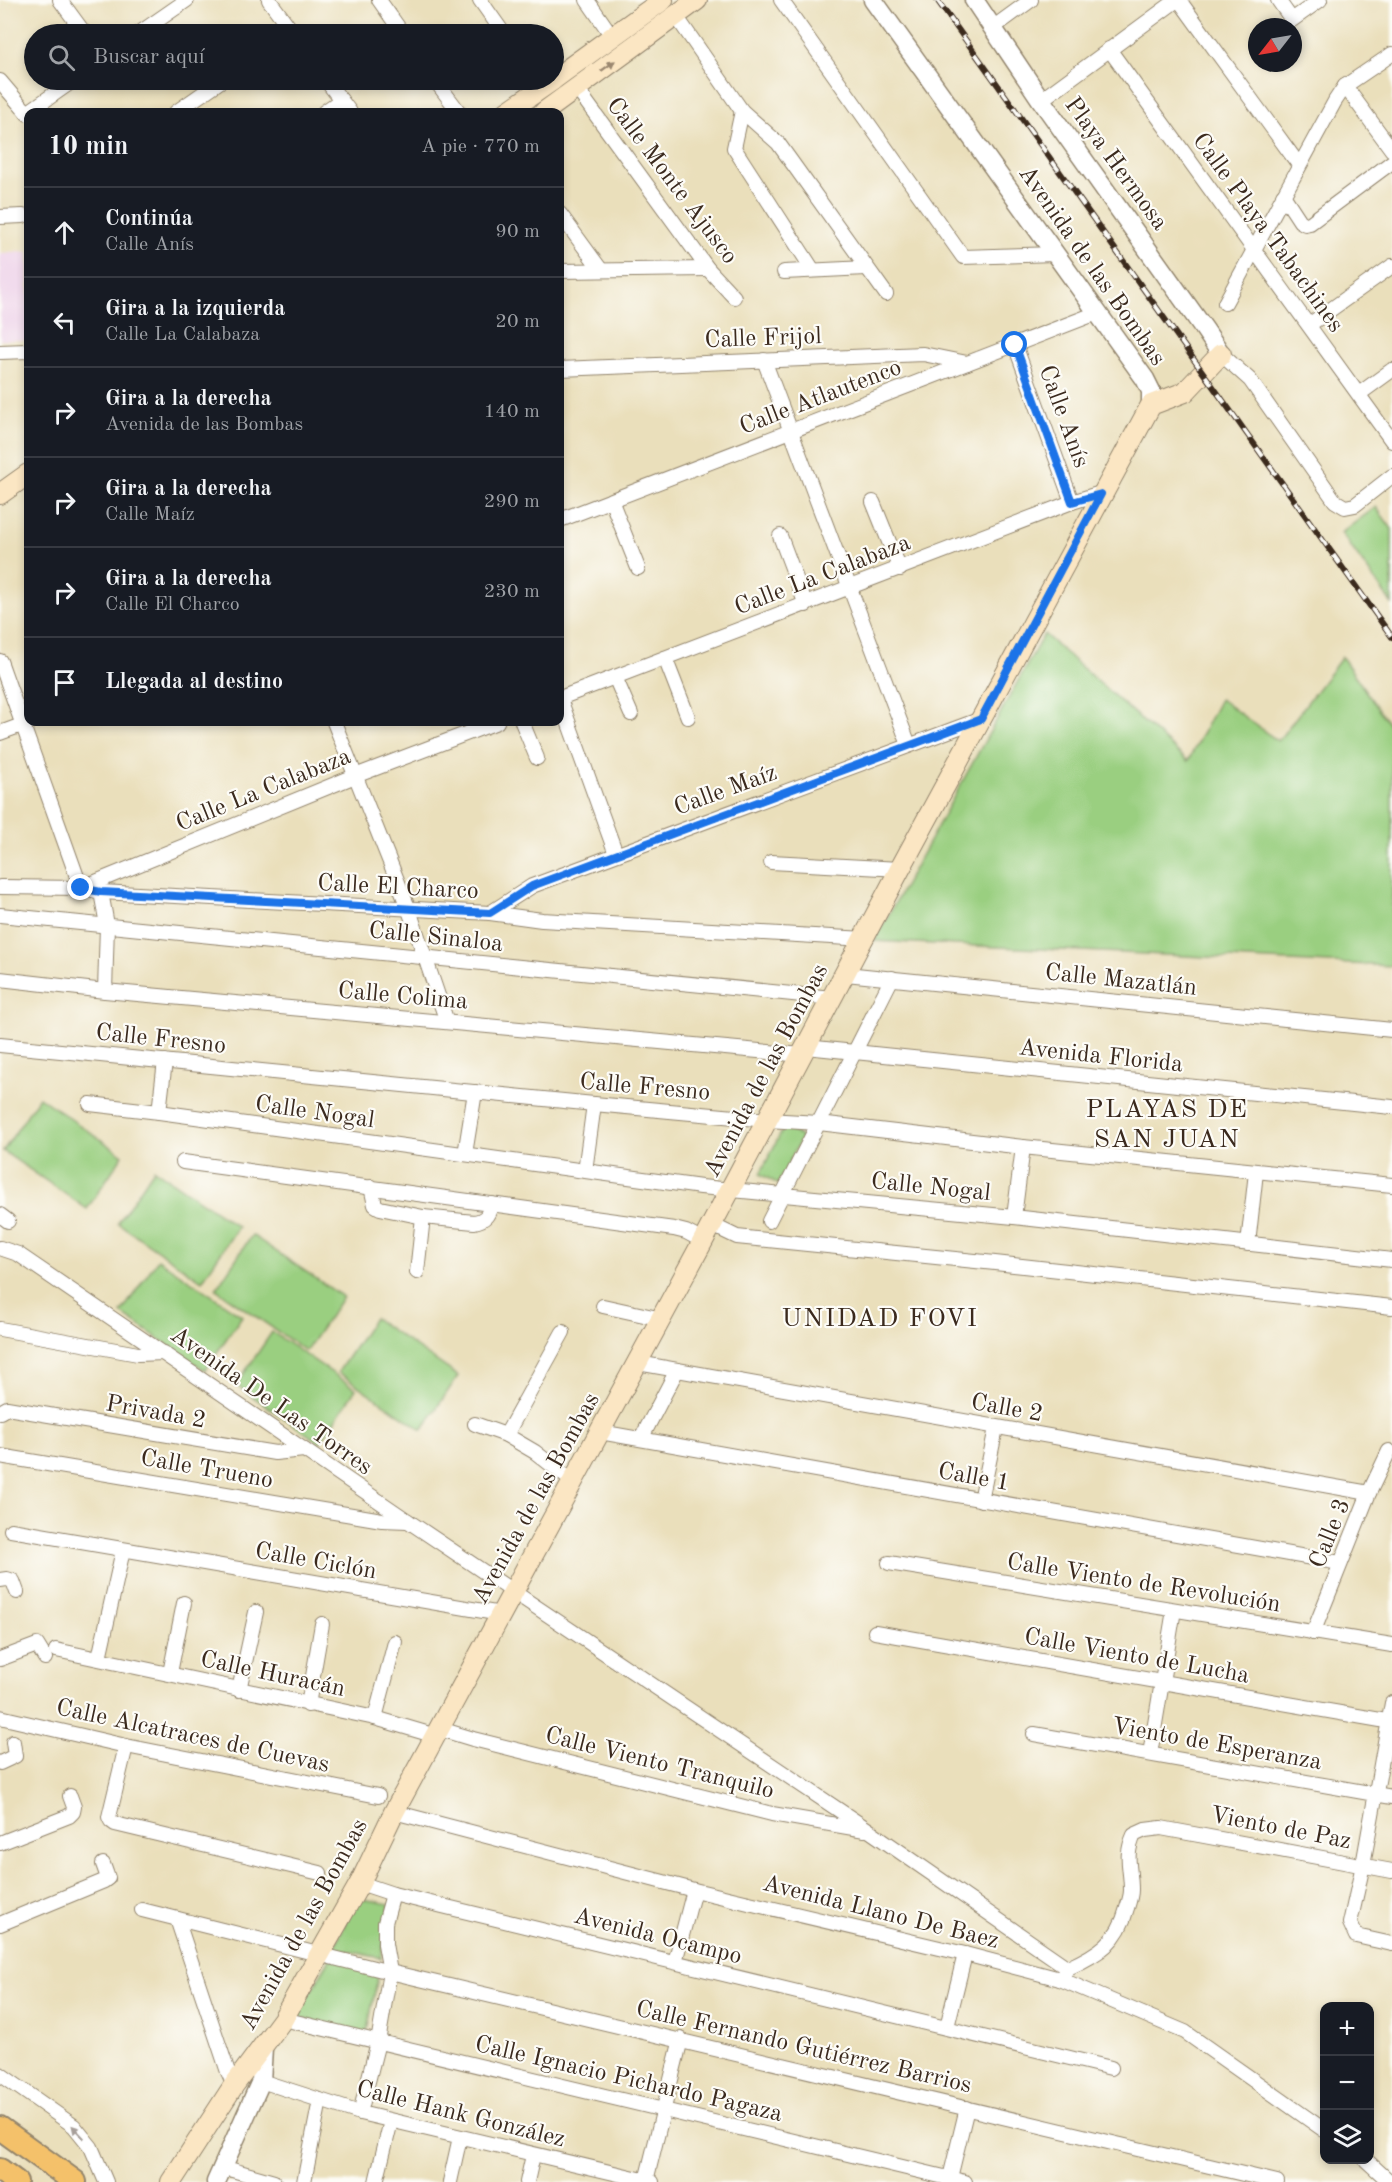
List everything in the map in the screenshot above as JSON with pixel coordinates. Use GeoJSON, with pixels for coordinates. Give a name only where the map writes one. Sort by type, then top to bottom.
{"type":"FeatureCollection","features":[{"type":"Feature","properties":{"kind":"highway"},"geometry":{"type":"LineString","coordinates":[[0,2128],[75,2182]]}},
{"type":"Feature","properties":{"kind":"highway"},"geometry":{"type":"LineString","coordinates":[[0,2170],[16,2182]]}},
{"type":"Feature","properties":{"kind":"main road"},"geometry":{"type":"LineString","coordinates":[[564,69],[663,0]]}},
{"type":"Feature","properties":{"kind":"main road"},"geometry":{"type":"LineString","coordinates":[[550,108],[697,0]]}},
{"type":"Feature","properties":{"kind":"main road"},"geometry":{"type":"LineString","coordinates":[[512,108],[535,90]]}},
{"type":"Feature","properties":{"kind":"main road"},"geometry":{"type":"LineString","coordinates":[[1151,405],[1185,392],[1221,354]]}},
{"type":"Feature","properties":{"kind":"main road","name":"Avenida de las Bombas"},"geometry":{"type":"LineString","coordinates":[[171,2182],[234,2085],[283,2019],[360,1883],[394,1812],[638,1363],[865,939],[900,869],[1151,405]]}},
{"type":"Feature","properties":{"kind":"main road"},"geometry":{"type":"LineString","coordinates":[[0,494],[24,477]]}},
{"type":"Feature","properties":{"kind":"street"},"geometry":{"type":"LineString","coordinates":[[60,0],[78,24]]}},
{"type":"Feature","properties":{"kind":"street"},"geometry":{"type":"LineString","coordinates":[[149,24],[170,5],[187,0]]}},
{"type":"Feature","properties":{"kind":"street"},"geometry":{"type":"LineString","coordinates":[[269,0],[284,24]]}},
{"type":"Feature","properties":{"kind":"street"},"geometry":{"type":"LineString","coordinates":[[379,0],[396,24]]}},
{"type":"Feature","properties":{"kind":"street"},"geometry":{"type":"LineString","coordinates":[[480,0],[497,24]]}},
{"type":"Feature","properties":{"kind":"street"},"geometry":{"type":"LineString","coordinates":[[587,0],[612,36]]}},
{"type":"Feature","properties":{"kind":"street"},"geometry":{"type":"LineString","coordinates":[[782,0],[963,257],[1054,254]]}},
{"type":"Feature","properties":{"kind":"street","name":"Avenida de las Bombas"},"geometry":{"type":"LineString","coordinates":[[873,0],[1145,379],[1150,392],[1151,405]]}},
{"type":"Feature","properties":{"kind":"street","name":"Playa Hermosa"},"geometry":{"type":"LineString","coordinates":[[974,0],[1221,354],[1250,380],[1335,501],[1345,507],[1354,504],[1392,476]]}},
{"type":"Feature","properties":{"kind":"street"},"geometry":{"type":"LineString","coordinates":[[994,27],[1031,0]]}},
{"type":"Feature","properties":{"kind":"street"},"geometry":{"type":"LineString","coordinates":[[1041,99],[1178,0],[1299,165]]}},
{"type":"Feature","properties":{"kind":"street"},"geometry":{"type":"LineString","coordinates":[[1278,0],[1292,20],[1320,0]]}},
{"type":"Feature","properties":{"kind":"street"},"geometry":{"type":"LineString","coordinates":[[676,16],[742,111],[778,143],[886,294]]}},
{"type":"Feature","properties":{"kind":"street","name":"Calle Playa Tabachines"},"geometry":{"type":"LineString","coordinates":[[1109,49],[1392,441]]}},
{"type":"Feature","properties":{"kind":"street"},"geometry":{"type":"LineString","coordinates":[[1225,303],[1299,165],[1346,86],[1392,54]]}},
{"type":"Feature","properties":{"kind":"street"},"geometry":{"type":"LineString","coordinates":[[0,81],[24,109]]}},
{"type":"Feature","properties":{"kind":"street"},"geometry":{"type":"LineString","coordinates":[[1346,86],[1392,150]]}},
{"type":"Feature","properties":{"kind":"street","name":"Calle Monte Ajusco"},"geometry":{"type":"LineString","coordinates":[[577,89],[708,269],[734,297]]}},
{"type":"Feature","properties":{"kind":"street"},"geometry":{"type":"LineString","coordinates":[[36,108],[60,90]]}},
{"type":"Feature","properties":{"kind":"street"},"geometry":{"type":"LineString","coordinates":[[182,108],[208,90]]}},
{"type":"Feature","properties":{"kind":"street"},"geometry":{"type":"LineString","coordinates":[[334,90],[347,108]]}},
{"type":"Feature","properties":{"kind":"street"},"geometry":{"type":"LineString","coordinates":[[442,90],[456,108]]}},
{"type":"Feature","properties":{"kind":"street"},"geometry":{"type":"LineString","coordinates":[[330,108],[341,100]]}},
{"type":"Feature","properties":{"kind":"street"},"geometry":{"type":"LineString","coordinates":[[742,111],[734,148],[813,270]]}},
{"type":"Feature","properties":{"kind":"street"},"geometry":{"type":"LineString","coordinates":[[1283,195],[1300,221],[1305,224],[1310,223],[1392,162]]}},
{"type":"Feature","properties":{"kind":"street"},"geometry":{"type":"LineString","coordinates":[[0,217],[23,216]]}},
{"type":"Feature","properties":{"kind":"street"},"geometry":{"type":"LineString","coordinates":[[564,219],[601,270]]}},
{"type":"Feature","properties":{"kind":"street"},"geometry":{"type":"LineString","coordinates":[[1309,325],[1392,266]]}},
{"type":"Feature","properties":{"kind":"street"},"geometry":{"type":"LineString","coordinates":[[784,272],[866,268]]}},
{"type":"Feature","properties":{"kind":"street"},"geometry":{"type":"LineString","coordinates":[[564,271],[708,269]]}},
{"type":"Feature","properties":{"kind":"street","name":"Calle Atlautenco"},"geometry":{"type":"LineString","coordinates":[[564,518],[1096,313]]}},
{"type":"Feature","properties":{"kind":"street","name":"Calle Anís"},"geometry":{"type":"LineString","coordinates":[[1015,345],[1072,502]]}},
{"type":"Feature","properties":{"kind":"street"},"geometry":{"type":"LineString","coordinates":[[0,352],[24,351]]}},
{"type":"Feature","properties":{"kind":"street","name":"Calle Frijol"},"geometry":{"type":"LineString","coordinates":[[564,369],[923,354],[967,363]]}},
{"type":"Feature","properties":{"kind":"street"},"geometry":{"type":"LineString","coordinates":[[764,360],[909,745]]}},
{"type":"Feature","properties":{"kind":"street"},"geometry":{"type":"LineString","coordinates":[[1359,394],[1392,370]]}},
{"type":"Feature","properties":{"kind":"street","name":"Calle La Calabaza"},"geometry":{"type":"LineString","coordinates":[[564,696],[1072,502],[1101,494]]}},
{"type":"Feature","properties":{"kind":"street"},"geometry":{"type":"LineString","coordinates":[[611,500],[638,568]]}},
{"type":"Feature","properties":{"kind":"street"},"geometry":{"type":"LineString","coordinates":[[873,502],[900,569]]}},
{"type":"Feature","properties":{"kind":"street"},"geometry":{"type":"LineString","coordinates":[[780,536],[806,605]]}},
{"type":"Feature","properties":{"kind":"street"},"geometry":{"type":"LineString","coordinates":[[665,658],[688,717]]}},
{"type":"Feature","properties":{"kind":"street"},"geometry":{"type":"LineString","coordinates":[[0,662],[24,716]]}},
{"type":"Feature","properties":{"kind":"street"},"geometry":{"type":"LineString","coordinates":[[615,677],[631,714]]}},
{"type":"Feature","properties":{"kind":"street"},"geometry":{"type":"LineString","coordinates":[[564,709],[616,854]]}},
{"type":"Feature","properties":{"kind":"street","name":"Calle Maíz"},"geometry":{"type":"LineString","coordinates":[[490,913],[532,886],[981,719]]}},
{"type":"Feature","properties":{"kind":"street"},"geometry":{"type":"LineString","coordinates":[[0,733],[24,724]]}},
{"type":"Feature","properties":{"kind":"street"},"geometry":{"type":"LineString","coordinates":[[28,726],[81,888]]}},
{"type":"Feature","properties":{"kind":"street"},"geometry":{"type":"LineString","coordinates":[[336,726],[409,910],[447,1022]]}},
{"type":"Feature","properties":{"kind":"street","name":"Calle La Calabaza"},"geometry":{"type":"LineString","coordinates":[[81,888],[355,776],[486,726]]}},
{"type":"Feature","properties":{"kind":"street"},"geometry":{"type":"LineString","coordinates":[[524,726],[537,759]]}},
{"type":"Feature","properties":{"kind":"street"},"geometry":{"type":"LineString","coordinates":[[771,862],[900,869]]}},
{"type":"Feature","properties":{"kind":"street","name":"Calle El Charco"},"geometry":{"type":"LineString","coordinates":[[0,887],[81,888],[101,892],[490,913],[542,920],[865,939]]}},
{"type":"Feature","properties":{"kind":"street"},"geometry":{"type":"LineString","coordinates":[[101,892],[107,926],[105,991]]}},
{"type":"Feature","properties":{"kind":"street","name":"Calle Sinaloa"},"geometry":{"type":"LineString","coordinates":[[0,915],[832,998]]}},
{"type":"Feature","properties":{"kind":"street","name":"Calle Mazatlán"},"geometry":{"type":"LineString","coordinates":[[846,974],[1392,1030]]}},
{"type":"Feature","properties":{"kind":"street"},"geometry":{"type":"LineString","coordinates":[[769,1221],[892,978]]}},
{"type":"Feature","properties":{"kind":"street","name":"Calle Colima"},"geometry":{"type":"LineString","coordinates":[[0,979],[105,991],[447,1022],[804,1051]]}},
{"type":"Feature","properties":{"kind":"street","name":"Calle Fresno"},"geometry":{"type":"LineString","coordinates":[[0,1045],[594,1104],[819,1123],[1023,1147],[1392,1185]]}},
{"type":"Feature","properties":{"kind":"street","name":"Avenida Florida"},"geometry":{"type":"LineString","coordinates":[[804,1051],[855,1052],[1392,1107]]}},
{"type":"Feature","properties":{"kind":"street"},"geometry":{"type":"LineString","coordinates":[[159,1112],[165,1061]]}},
{"type":"Feature","properties":{"kind":"street"},"geometry":{"type":"LineString","coordinates":[[465,1154],[475,1092]]}},
{"type":"Feature","properties":{"kind":"street","name":"Calle Nogal"},"geometry":{"type":"LineString","coordinates":[[90,1104],[701,1187],[1014,1217],[1392,1260]]}},
{"type":"Feature","properties":{"kind":"street"},"geometry":{"type":"LineString","coordinates":[[585,1171],[594,1104]]}},
{"type":"Feature","properties":{"kind":"street"},"geometry":{"type":"LineString","coordinates":[[1014,1217],[1023,1147]]}},
{"type":"Feature","properties":{"kind":"street"},"geometry":{"type":"LineString","coordinates":[[183,1162],[686,1232],[995,1263],[1392,1307]]}},
{"type":"Feature","properties":{"kind":"street"},"geometry":{"type":"LineString","coordinates":[[1248,1244],[1256,1172]]}},
{"type":"Feature","properties":{"kind":"street"},"geometry":{"type":"LineString","coordinates":[[371,1187],[375,1204],[380,1208],[423,1217],[481,1221],[487,1217],[492,1204]]}},
{"type":"Feature","properties":{"kind":"street"},"geometry":{"type":"LineString","coordinates":[[417,1272],[423,1217]]}},
{"type":"Feature","properties":{"kind":"street","name":"Avenida De Las Torres"},"geometry":{"type":"LineString","coordinates":[[2,1248],[18,1254],[408,1521],[870,1831],[1064,1973]]}},
{"type":"Feature","properties":{"kind":"street"},"geometry":{"type":"LineString","coordinates":[[603,1306],[662,1318]]}},
{"type":"Feature","properties":{"kind":"street"},"geometry":{"type":"LineString","coordinates":[[0,1329],[138,1354],[164,1353]]}},
{"type":"Feature","properties":{"kind":"street"},"geometry":{"type":"LineString","coordinates":[[506,1435],[562,1332]]}},
{"type":"Feature","properties":{"kind":"street","name":"Calle 2"},"geometry":{"type":"LineString","coordinates":[[638,1363],[1369,1493]]}},
{"type":"Feature","properties":{"kind":"street"},"geometry":{"type":"LineString","coordinates":[[641,1439],[676,1370]]}},
{"type":"Feature","properties":{"kind":"street","name":"Privada 2"},"geometry":{"type":"LineString","coordinates":[[1,1411],[7,1408],[274,1453],[304,1450]]}},
{"type":"Feature","properties":{"kind":"street"},"geometry":{"type":"LineString","coordinates":[[475,1424],[506,1435],[535,1452],[573,1482]]}},
{"type":"Feature","properties":{"kind":"street"},"geometry":{"type":"LineString","coordinates":[[981,1500],[996,1428]]}},
{"type":"Feature","properties":{"kind":"street","name":"Calle 1"},"geometry":{"type":"LineString","coordinates":[[600,1432],[1340,1563]]}},
{"type":"Feature","properties":{"kind":"street","name":"Calle 3"},"geometry":{"type":"LineString","coordinates":[[1313,1633],[1369,1493],[1389,1451]]}},
{"type":"Feature","properties":{"kind":"street","name":"Calle Trueno"},"geometry":{"type":"LineString","coordinates":[[0,1456],[382,1520],[408,1521]]}},
{"type":"Feature","properties":{"kind":"street","name":"Calle Ciclón"},"geometry":{"type":"LineString","coordinates":[[11,1530],[501,1614]]}},
{"type":"Feature","properties":{"kind":"street"},"geometry":{"type":"LineString","coordinates":[[99,1658],[123,1551]]}},
{"type":"Feature","properties":{"kind":"street","name":"Calle Viento de Revolución"},"geometry":{"type":"LineString","coordinates":[[889,1563],[1392,1645]]}},
{"type":"Feature","properties":{"kind":"street"},"geometry":{"type":"LineString","coordinates":[[0,1580],[13,1581],[17,1592]]}},
{"type":"Feature","properties":{"kind":"street"},"geometry":{"type":"LineString","coordinates":[[170,1673],[184,1603]]}},
{"type":"Feature","properties":{"kind":"street"},"geometry":{"type":"LineString","coordinates":[[1150,1754],[1174,1610]]}},
{"type":"Feature","properties":{"kind":"street"},"geometry":{"type":"LineString","coordinates":[[238,1690],[256,1612]]}},
{"type":"Feature","properties":{"kind":"street"},"geometry":{"type":"LineString","coordinates":[[308,1705],[322,1624]]}},
{"type":"Feature","properties":{"kind":"street","name":"Calle Viento de Lucha"},"geometry":{"type":"LineString","coordinates":[[875,1632],[1390,1722]]}},
{"type":"Feature","properties":{"kind":"street"},"geometry":{"type":"LineString","coordinates":[[375,1718],[395,1642]]}},
{"type":"Feature","properties":{"kind":"street","name":"Calle Huracán"},"geometry":{"type":"LineString","coordinates":[[0,1659],[38,1646],[50,1654],[99,1658],[438,1732]]}},
{"type":"Feature","properties":{"kind":"street"},"geometry":{"type":"LineString","coordinates":[[1392,1703],[1363,1866],[1350,1923],[1353,1932],[1360,1938],[1392,1944]]}},
{"type":"Feature","properties":{"kind":"street","name":"Calle Alcatraces de Cuevas"},"geometry":{"type":"LineString","coordinates":[[0,1717],[126,1746],[378,1796]]}},
{"type":"Feature","properties":{"kind":"street","name":"Calle Viento Tranquilo"},"geometry":{"type":"LineString","coordinates":[[438,1732],[772,1814],[870,1831]]}},
{"type":"Feature","properties":{"kind":"street","name":"Viento de Esperanza"},"geometry":{"type":"LineString","coordinates":[[1034,1734],[1392,1797]]}},
{"type":"Feature","properties":{"kind":"street"},"geometry":{"type":"LineString","coordinates":[[0,1762],[15,1756],[13,1742]]}},
{"type":"Feature","properties":{"kind":"street"},"geometry":{"type":"LineString","coordinates":[[126,1746],[110,1817],[115,1824],[320,1873]]}},
{"type":"Feature","properties":{"kind":"street"},"geometry":{"type":"LineString","coordinates":[[0,1843],[69,1816],[74,1807],[70,1796]]}},
{"type":"Feature","properties":{"kind":"street","name":"Avenida Llano De Baez"},"geometry":{"type":"LineString","coordinates":[[394,1812],[694,1890],[965,1954],[1064,1973],[1185,2032],[1320,2127]]}},
{"type":"Feature","properties":{"kind":"street","name":"Viento de Paz"},"geometry":{"type":"LineString","coordinates":[[1064,1973],[1110,1943],[1124,1920],[1131,1892],[1128,1849],[1134,1835],[1145,1830],[1161,1828],[1392,1871]]}},
{"type":"Feature","properties":{"kind":"street"},"geometry":{"type":"LineString","coordinates":[[0,1924],[104,1881],[108,1878],[103,1864]]}},
{"type":"Feature","properties":{"kind":"street","name":"Avenida Ocampo"},"geometry":{"type":"LineString","coordinates":[[360,1883],[393,1894],[1112,2068]]}},
{"type":"Feature","properties":{"kind":"street"},"geometry":{"type":"LineString","coordinates":[[675,1962],[694,1890]]}},
{"type":"Feature","properties":{"kind":"street"},"geometry":{"type":"LineString","coordinates":[[360,2113],[378,2042],[390,1972],[385,1944],[385,1923],[393,1894]]}},
{"type":"Feature","properties":{"kind":"street","name":"Calle Fernando Gutiérrez Barrios"},"geometry":{"type":"LineString","coordinates":[[142,1910],[390,1972],[681,2039],[1253,2179],[1277,2182]]}},
{"type":"Feature","properties":{"kind":"street"},"geometry":{"type":"LineString","coordinates":[[177,1919],[234,2085]]}},
{"type":"Feature","properties":{"kind":"street"},"geometry":{"type":"LineString","coordinates":[[948,2027],[965,1954]]}},
{"type":"Feature","properties":{"kind":"street","name":"Calle Ignacio Pichardo Pagaza"},"geometry":{"type":"LineString","coordinates":[[283,2019],[965,2182]]}},
{"type":"Feature","properties":{"kind":"street"},"geometry":{"type":"LineString","coordinates":[[649,2181],[681,2039]]}},
{"type":"Feature","properties":{"kind":"street"},"geometry":{"type":"LineString","coordinates":[[263,2048],[261,2081],[219,2175],[274,2182]]}},
{"type":"Feature","properties":{"kind":"street"},"geometry":{"type":"LineString","coordinates":[[0,2074],[74,2126],[91,2147],[106,2182]]}},
{"type":"Feature","properties":{"kind":"street","name":"Calle Hank González"},"geometry":{"type":"LineString","coordinates":[[261,2081],[360,2113],[533,2155],[601,2177],[649,2181]]}},
{"type":"Feature","properties":{"kind":"street"},"geometry":{"type":"LineString","coordinates":[[304,2182],[320,2100]]}},
{"type":"Feature","properties":{"kind":"street"},"geometry":{"type":"LineString","coordinates":[[949,2180],[967,2108]]}},
{"type":"Feature","properties":{"kind":"street"},"geometry":{"type":"LineString","coordinates":[[376,2182],[391,2121]]}},
{"type":"Feature","properties":{"kind":"street"},"geometry":{"type":"LineString","coordinates":[[450,2182],[460,2137]]}},
{"type":"Feature","properties":{"kind":"street"},"geometry":{"type":"LineString","coordinates":[[527,2182],[533,2155]]}},
{"type":"Feature","properties":{"kind":"street"},"geometry":{"type":"LineString","coordinates":[[1370,2164],[1390,2182]]}},
{"type":"Feature","properties":{"kind":"shaded area"},"geometry":{"type":"Polygon","coordinates":[[[24,252],[24,340],[0,340],[0,253],[24,252]]]}},
{"type":"Feature","properties":{"kind":"green space"},"geometry":{"type":"Polygon","coordinates":[[[1376,507],[1392,529],[1392,604],[1341,533],[1376,507]]]}},
{"type":"Feature","properties":{"kind":"green space"},"geometry":{"type":"Polygon","coordinates":[[[1044,634],[1188,761],[1220,699],[1278,741],[1342,657],[1392,729],[1392,966],[874,941],[1044,634]]]}},
{"type":"Feature","properties":{"kind":"green space"},"geometry":{"type":"Polygon","coordinates":[[[39,1097],[123,1155],[87,1209],[3,1151],[39,1097]]]}},
{"type":"Feature","properties":{"kind":"green space"},"geometry":{"type":"Polygon","coordinates":[[[784,1127],[802,1137],[778,1184],[760,1174],[784,1127]]]}},
{"type":"Feature","properties":{"kind":"green space"},"geometry":{"type":"Polygon","coordinates":[[[154,1169],[238,1227],[202,1281],[118,1223],[154,1169]]]}},
{"type":"Feature","properties":{"kind":"green space"},"geometry":{"type":"Polygon","coordinates":[[[252,1235],[343,1297],[306,1351],[216,1289],[252,1235]]]}},
{"type":"Feature","properties":{"kind":"green space"},"geometry":{"type":"Polygon","coordinates":[[[158,1259],[242,1316],[205,1370],[121,1313],[158,1259]]]}},
{"type":"Feature","properties":{"kind":"green space"},"geometry":{"type":"Polygon","coordinates":[[[374,1318],[458,1376],[422,1430],[338,1372],[374,1318]]]}},
{"type":"Feature","properties":{"kind":"green space"},"geometry":{"type":"Polygon","coordinates":[[[272,1332],[356,1389],[320,1443],[236,1385],[272,1332]]]}},
{"type":"Feature","properties":{"kind":"green space"},"geometry":{"type":"Polygon","coordinates":[[[357,1898],[390,1904],[381,1958],[334,1948],[357,1898]]]}},
{"type":"Feature","properties":{"kind":"green space"},"geometry":{"type":"Polygon","coordinates":[[[331,1957],[379,1972],[366,2036],[296,2017],[331,1957]]]}},
{"type":"Feature","properties":{"kind":"railway"},"geometry":{"type":"LineString","coordinates":[[937,0],[1392,637]]}},
{"type":"Feature","properties":{"kind":"district","name":"PLAYAS DE SAN JUAN"},"geometry":{"type":"Point","coordinates":[1167,1123]}},
{"type":"Feature","properties":{"kind":"district","name":"UNIDAD FOVI"},"geometry":{"type":"Point","coordinates":[880,1317]}},
{"type":"Feature","properties":{"kind":"route"},"geometry":{"type":"LineString","coordinates":[[81,888],[101,892],[490,913],[532,886],[981,719],[1101,494],[1072,502],[1015,345]]}}]}
